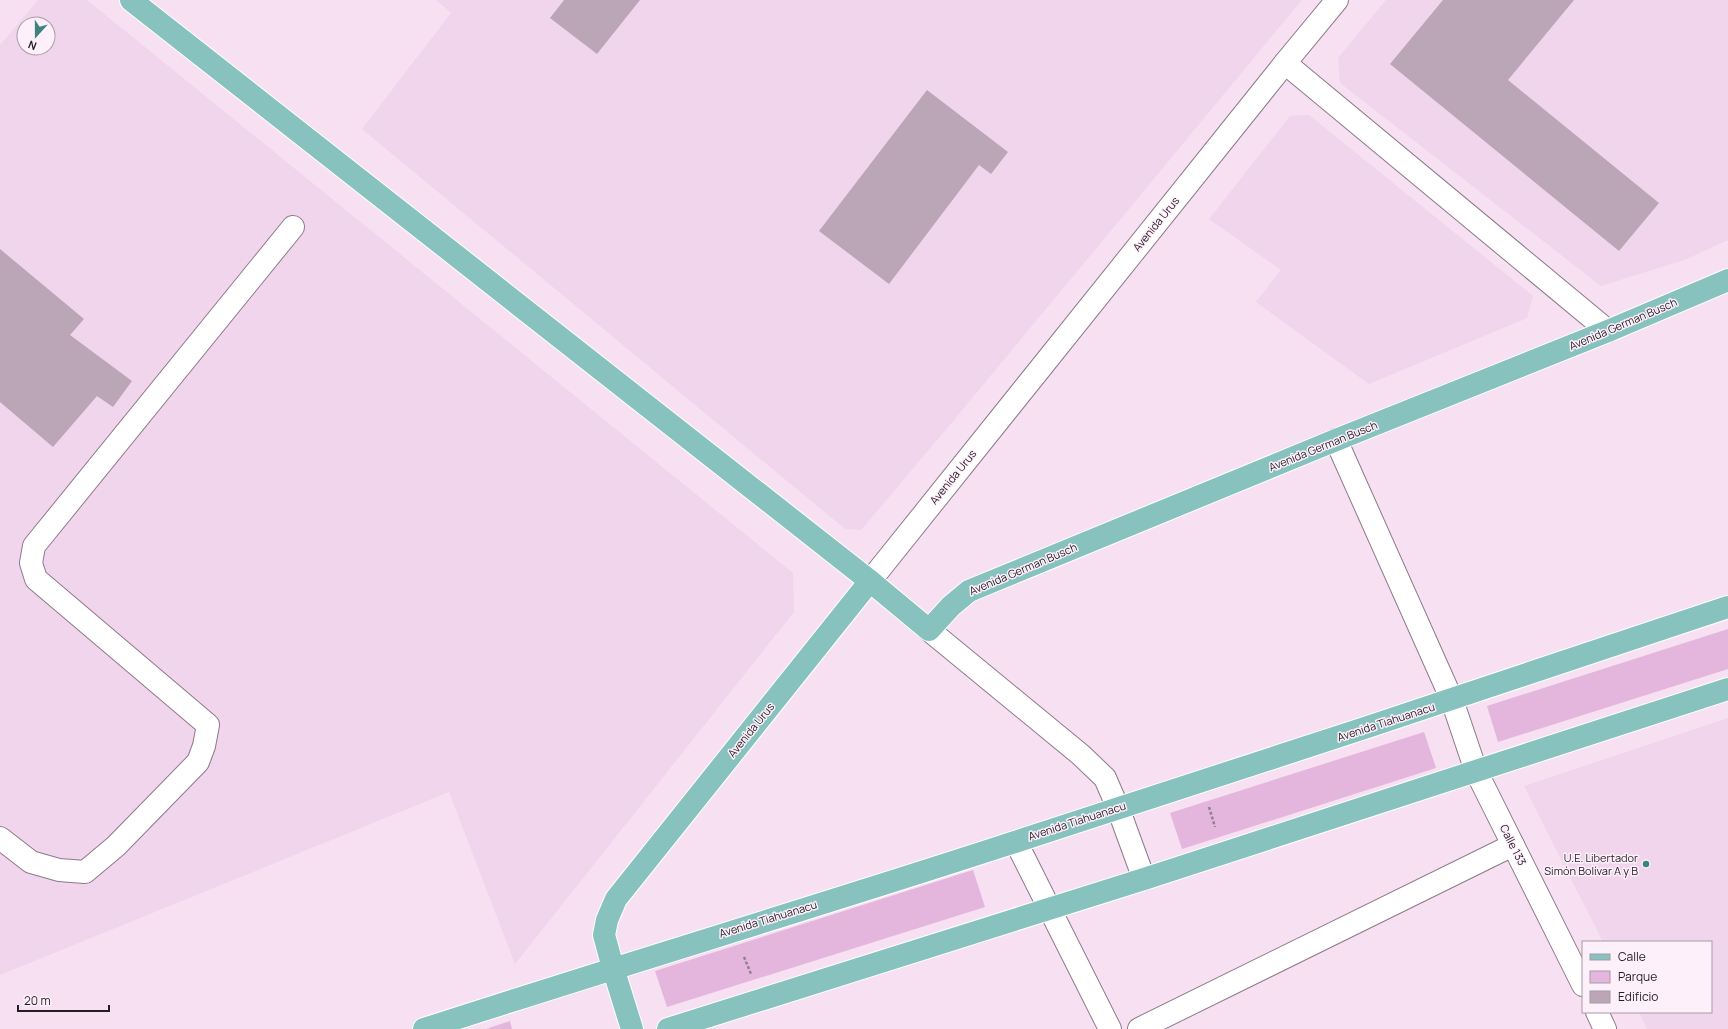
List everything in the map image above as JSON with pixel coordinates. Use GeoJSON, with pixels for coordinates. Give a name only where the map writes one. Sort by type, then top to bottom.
{"type":"FeatureCollection","features":[{"type":"Feature","properties":{"kind":"main road"},"geometry":{"type":"LineString","coordinates":[[131,0],[870,581],[929,630]]}},
{"type":"Feature","properties":{"kind":"main road","name":"Avenida German Busch"},"geometry":{"type":"LineString","coordinates":[[929,630],[951,606],[969,590],[1608,331],[1728,280]]}},
{"type":"Feature","properties":{"kind":"main road","name":"Avenida Urus"},"geometry":{"type":"LineString","coordinates":[[632,1029],[604,935],[607,920],[616,899],[870,581]]}},
{"type":"Feature","properties":{"kind":"main road","name":"Avenida Tiahuanacu"},"geometry":{"type":"LineString","coordinates":[[424,1029],[613,968],[1016,842],[1452,700],[1728,607]]}},
{"type":"Feature","properties":{"kind":"main road"},"geometry":{"type":"LineString","coordinates":[[668,1029],[1144,879],[1728,689]]}},
{"type":"Feature","properties":{"kind":"street","name":"Avenida Urus"},"geometry":{"type":"LineString","coordinates":[[870,581],[1285,63],[1338,0]]}},
{"type":"Feature","properties":{"kind":"street"},"geometry":{"type":"LineString","coordinates":[[1285,63],[1608,331]]}},
{"type":"Feature","properties":{"kind":"street"},"geometry":{"type":"LineString","coordinates":[[0,838],[31,862],[59,870],[85,872],[116,846],[198,762],[204,746],[208,725],[36,579],[31,563],[34,546],[293,227]]}},
{"type":"Feature","properties":{"kind":"street","name":"Calle 133"},"geometry":{"type":"LineString","coordinates":[[1336,440],[1452,700],[1476,771],[1582,983]]}},
{"type":"Feature","properties":{"kind":"street"},"geometry":{"type":"LineString","coordinates":[[929,630],[1086,760],[1105,778],[1118,808],[1144,879]]}},
{"type":"Feature","properties":{"kind":"street"},"geometry":{"type":"LineString","coordinates":[[1016,842],[1110,1029]]}},
{"type":"Feature","properties":{"kind":"street"},"geometry":{"type":"LineString","coordinates":[[1139,1029],[1513,845]]}},
{"type":"Feature","properties":{"kind":"street"},"geometry":{"type":"LineString","coordinates":[[1597,1013],[1605,1029]]}},
{"type":"Feature","properties":{"kind":"path"},"geometry":{"type":"LineString","coordinates":[[1201,781],[1224,853]]}},
{"type":"Feature","properties":{"kind":"path"},"geometry":{"type":"LineString","coordinates":[[734,930],[761,1000]]}},
{"type":"Feature","properties":{"kind":"shaded area"},"geometry":{"type":"Polygon","coordinates":[[[38,0],[87,0],[793,573],[794,612],[515,964],[449,792],[0,975],[0,45],[16,26],[16,56],[56,56],[56,16],[24,16],[38,0]]]}},
{"type":"Feature","properties":{"kind":"shaded area"},"geometry":{"type":"Polygon","coordinates":[[[436,0],[1302,0],[861,530],[845,529],[362,129],[451,13],[436,0]]]}},
{"type":"Feature","properties":{"kind":"shaded area"},"geometry":{"type":"Polygon","coordinates":[[[1386,0],[1728,0],[1728,240],[1687,259],[1601,286],[1340,83],[1338,58],[1386,0]]]}},
{"type":"Feature","properties":{"kind":"shaded area"},"geometry":{"type":"Polygon","coordinates":[[[1309,115],[1533,296],[1527,318],[1369,384],[1256,302],[1281,270],[1209,219],[1290,116],[1309,115]]]}},
{"type":"Feature","properties":{"kind":"shaded area","name":"U.E. Libertador Simón Bolívar A y B"},"geometry":{"type":"Polygon","coordinates":[[[1728,718],[1728,1029],[1647,1029],[1639,1013],[1712,1013],[1712,941],[1602,941],[1524,786],[1728,718]]]}},
{"type":"Feature","properties":{"kind":"green space"},"geometry":{"type":"Polygon","coordinates":[[[1728,629],[1728,669],[1498,742],[1487,706],[1728,629]]]}},
{"type":"Feature","properties":{"kind":"green space"},"geometry":{"type":"Polygon","coordinates":[[[1424,732],[1436,768],[1182,849],[1170,813],[1424,732]]]}},
{"type":"Feature","properties":{"kind":"green space"},"geometry":{"type":"Polygon","coordinates":[[[973,870],[985,907],[667,1007],[655,971],[973,870]]]}},
{"type":"Feature","properties":{"kind":"green space"},"geometry":{"type":"Polygon","coordinates":[[[510,1021],[512,1029],[486,1029],[510,1021]]]}},
{"type":"Feature","properties":{"kind":"building"},"geometry":{"type":"Polygon","coordinates":[[[564,0],[640,0],[597,54],[550,18],[564,0]]]}},
{"type":"Feature","properties":{"kind":"building"},"geometry":{"type":"Polygon","coordinates":[[[1443,0],[1574,0],[1508,80],[1659,203],[1619,251],[1390,64],[1443,0]]]}},
{"type":"Feature","properties":{"kind":"building"},"geometry":{"type":"Polygon","coordinates":[[[927,90],[1008,152],[991,174],[979,165],[889,284],[819,231],[927,90]]]}},
{"type":"Feature","properties":{"kind":"building"},"geometry":{"type":"Polygon","coordinates":[[[0,249],[84,319],[70,335],[132,381],[113,407],[97,396],[53,447],[0,402],[0,249]]]}},
{"type":"Feature","properties":{"kind":"place","name":"U.E. Libertador Simón Bolívar A y B"},"geometry":{"type":"Point","coordinates":[1646,864]}}]}
